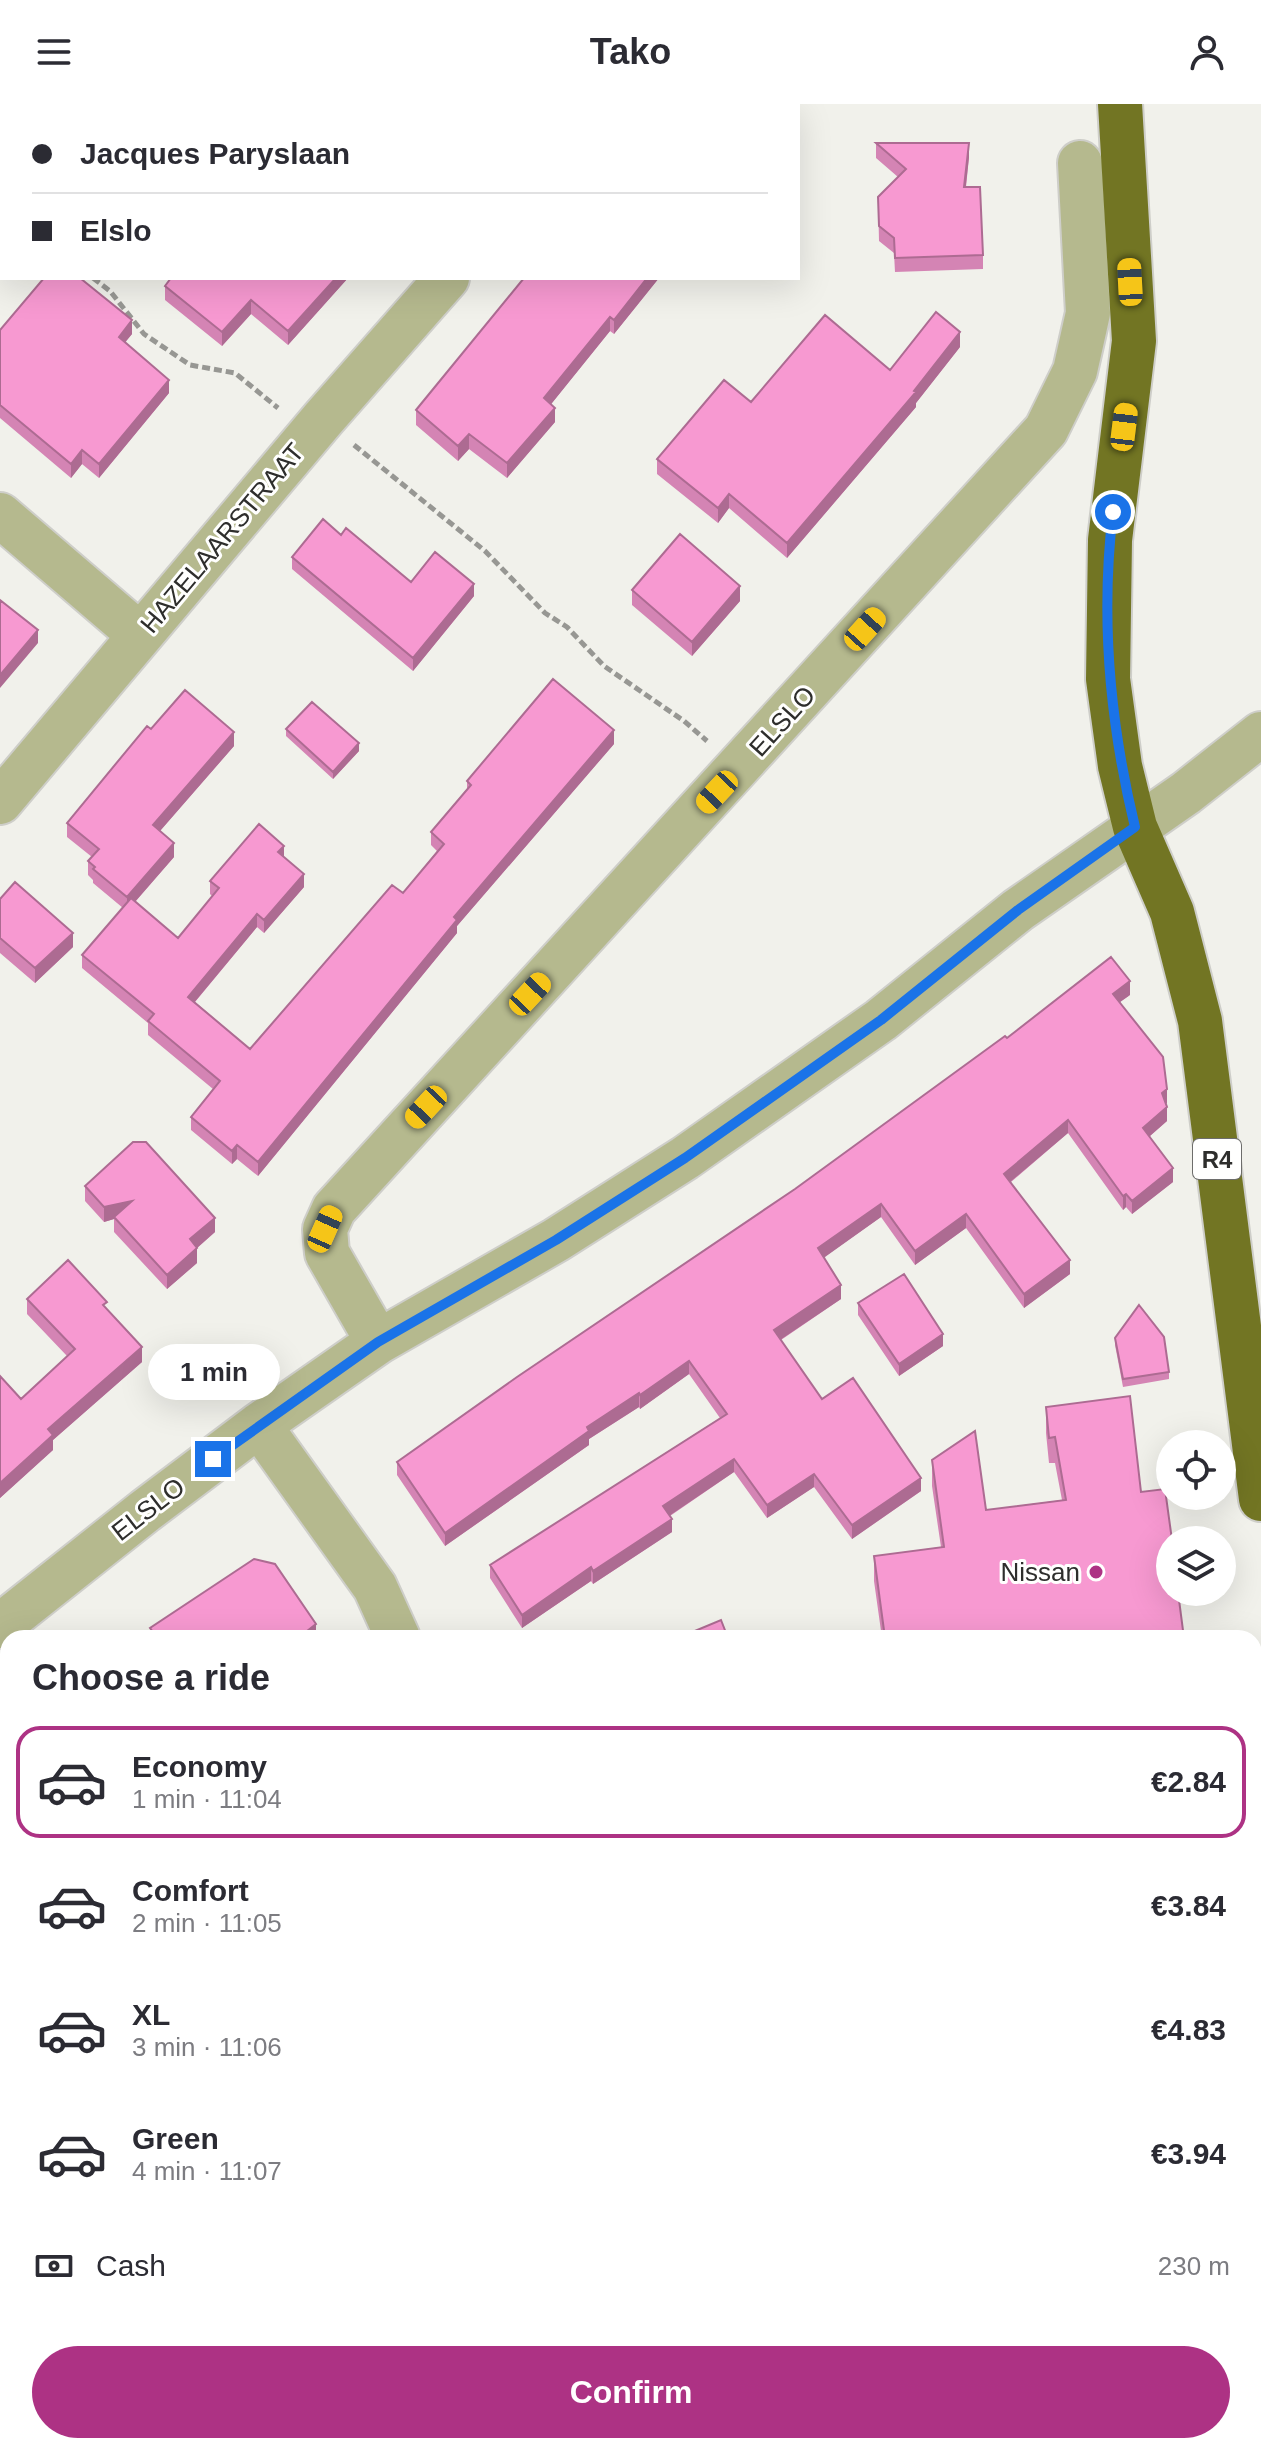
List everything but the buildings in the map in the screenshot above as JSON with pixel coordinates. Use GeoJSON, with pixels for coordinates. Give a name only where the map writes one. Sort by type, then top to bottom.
{"type":"FeatureCollection","features":[{"type":"Feature","properties":{"kind":"highway","name":"R4"},"geometry":{"type":"LineString","coordinates":[[1120,104],[1134,341],[1110,540],[1108,679],[1120,766],[1135,827],[1172,912],[1200,1021],[1261,1499]]}},
{"type":"Feature","properties":{"kind":"street","name":"ELSLO"},"geometry":{"type":"LineString","coordinates":[[378,1342],[327,1253],[325,1229],[334,1209],[1046,430],[1075,371],[1088,313],[1080,163]]}},
{"type":"Feature","properties":{"kind":"street","name":"HAZELAARSTRAAT"},"geometry":{"type":"LineString","coordinates":[[0,802],[317,426],[445,280]]}},
{"type":"Feature","properties":{"kind":"street"},"geometry":{"type":"LineString","coordinates":[[0,515],[140,635]]}},
{"type":"Feature","properties":{"kind":"street","name":"ELSLO"},"geometry":{"type":"LineString","coordinates":[[0,1626],[259,1425],[378,1342],[556,1240],[685,1158],[881,1020],[1018,910],[1186,793],[1261,734]]}},
{"type":"Feature","properties":{"kind":"street"},"geometry":{"type":"LineString","coordinates":[[259,1425],[375,1587],[394,1630]]}},
{"type":"Feature","properties":{"kind":"path"},"geometry":{"type":"LineString","coordinates":[[96,280],[110,291],[144,334],[190,365],[235,373],[317,426],[485,551],[535,603],[567,627],[604,666],[684,721],[738,769]]}},
{"type":"Feature","properties":{"kind":"place","name":"Nissan"},"geometry":{"type":"Point","coordinates":[1096,1572]}},
{"type":"Feature","properties":{"kind":"route"},"geometry":{"type":"LineString","coordinates":[[213,1459],[378,1342],[556,1240],[685,1158],[881,1020],[1018,910],[1135,827],[1120,766],[1108,679],[1113,512]]}}]}
